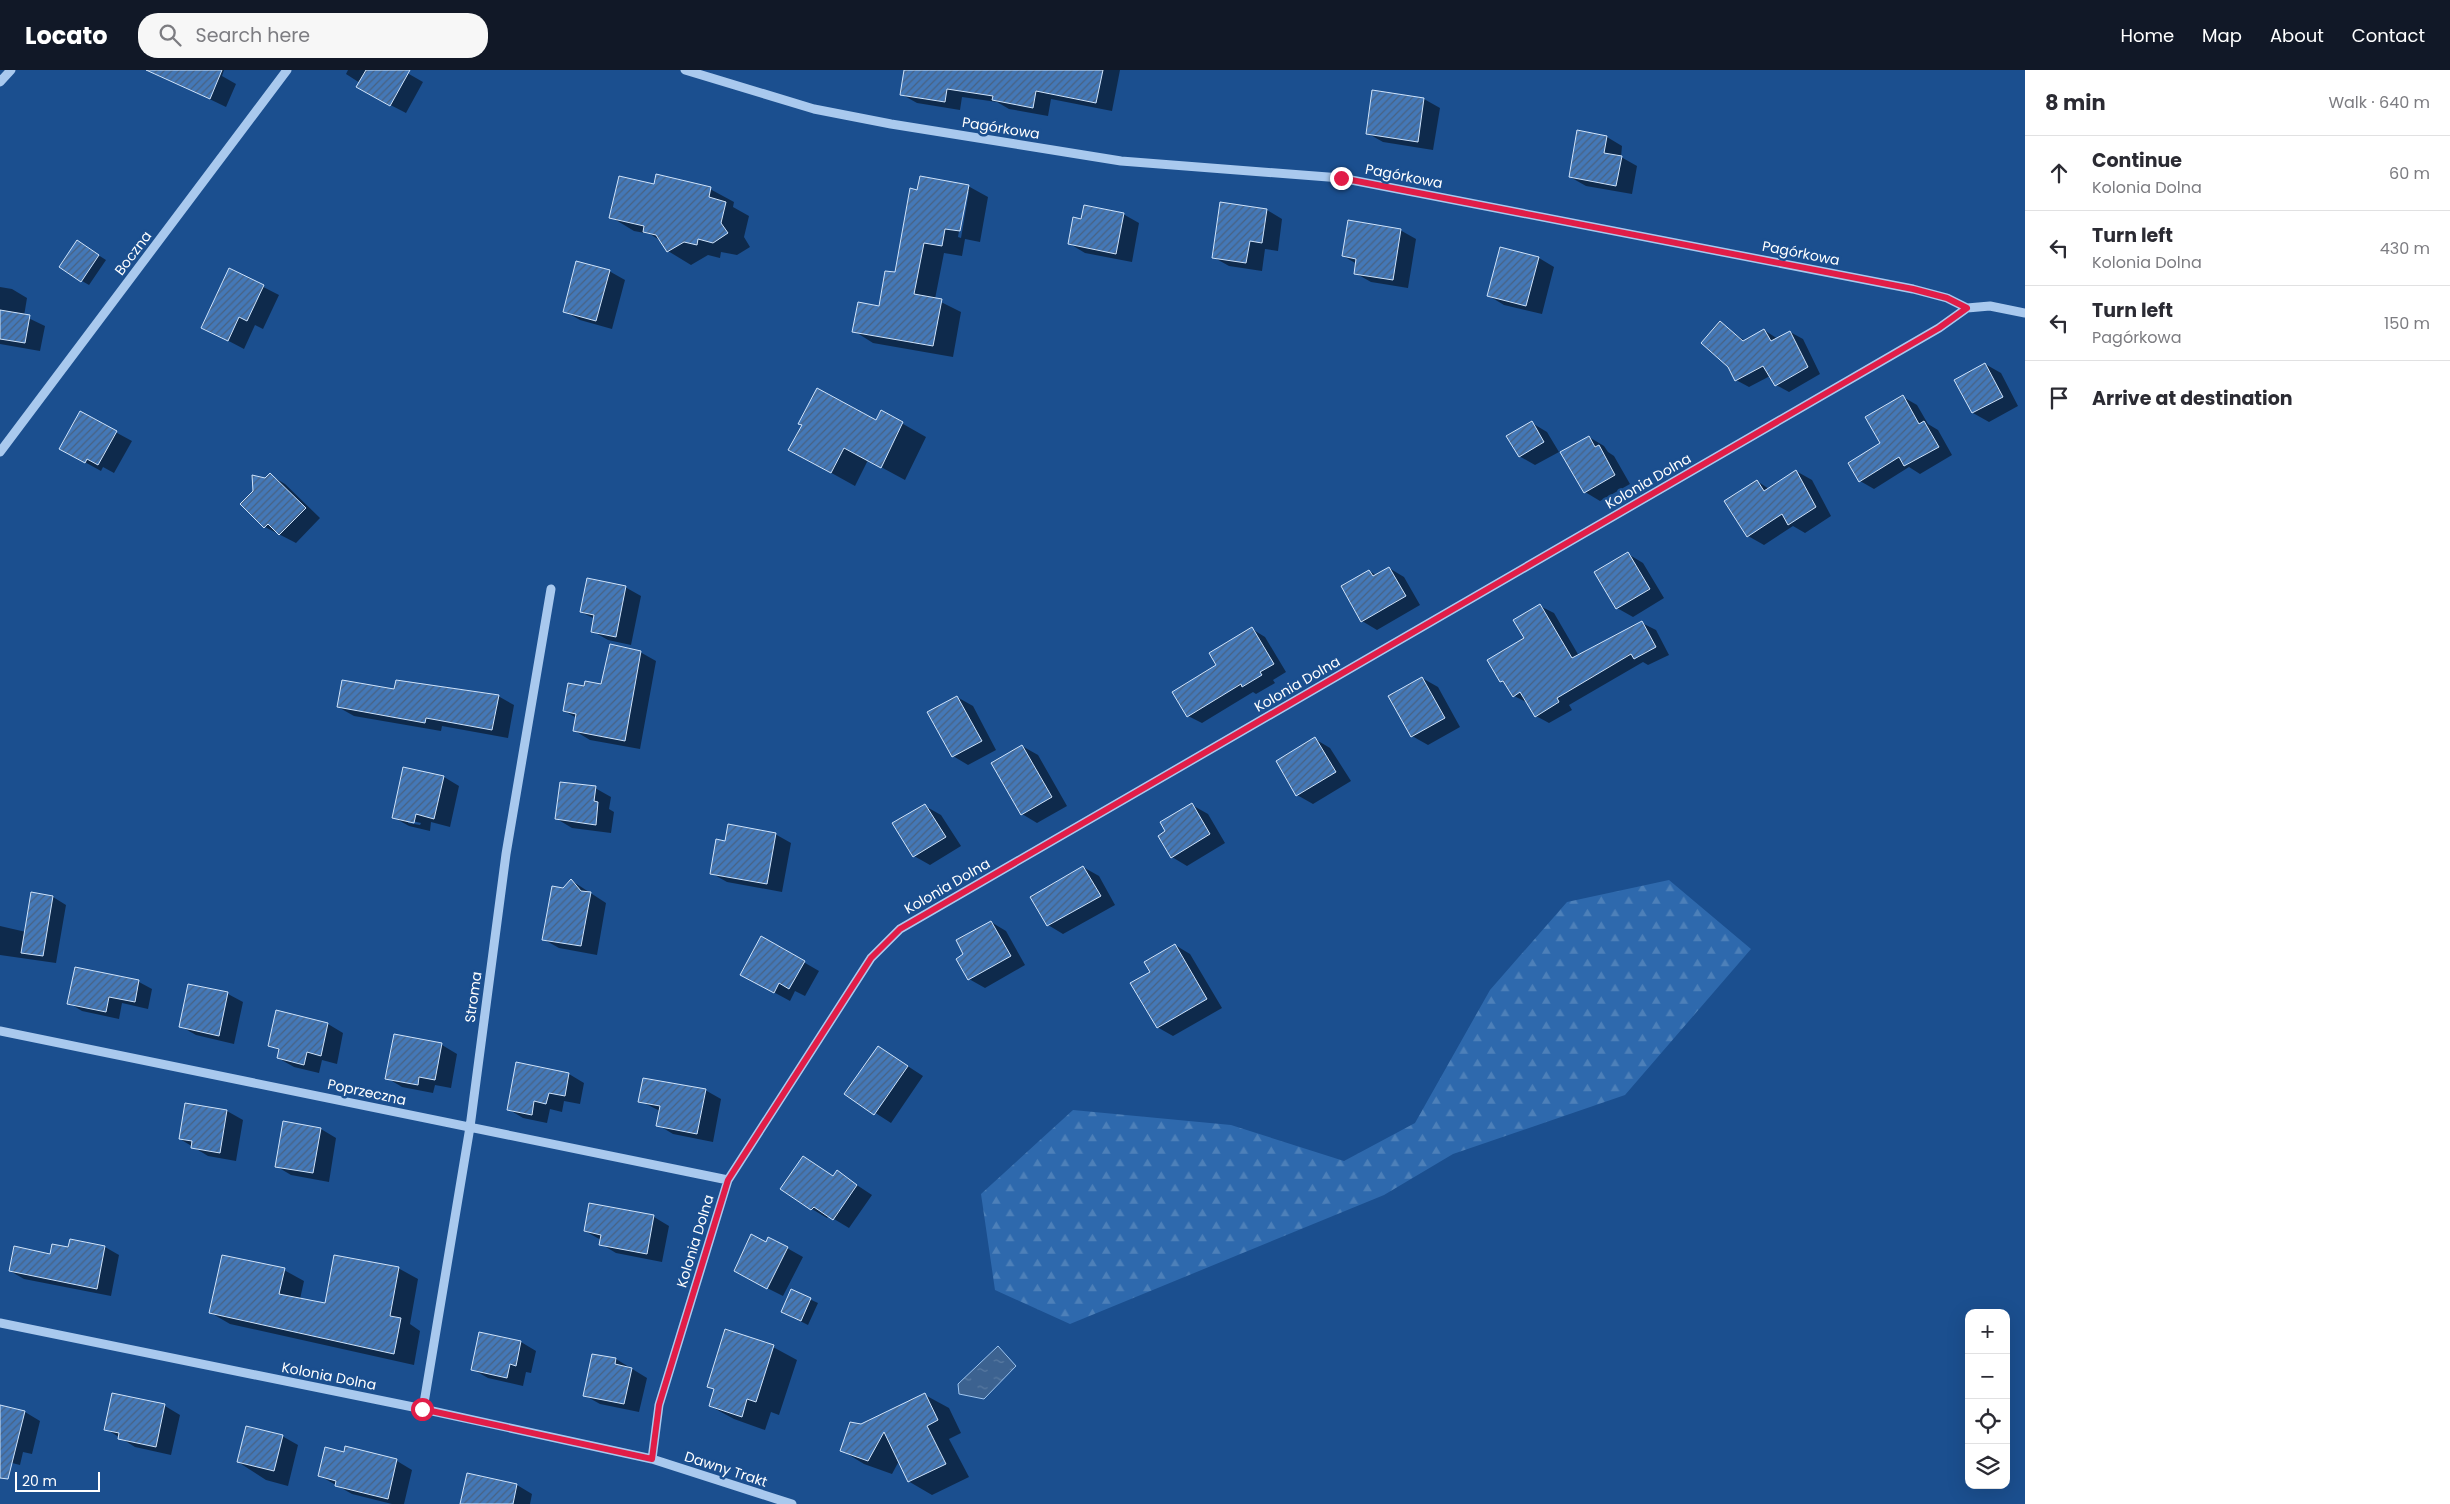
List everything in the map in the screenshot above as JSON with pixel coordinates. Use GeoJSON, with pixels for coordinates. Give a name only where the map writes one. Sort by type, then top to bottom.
{"type":"FeatureCollection","features":[{"type":"Feature","properties":{"kind":"street"},"geometry":{"type":"LineString","coordinates":[[0,82],[11,70]]}},
{"type":"Feature","properties":{"kind":"street","name":"Boczna"},"geometry":{"type":"LineString","coordinates":[[0,452],[287,70]]}},
{"type":"Feature","properties":{"kind":"street","name":"Pagórkowa"},"geometry":{"type":"LineString","coordinates":[[685,70],[814,109],[891,124],[1121,161],[1341,178],[1913,289],[1947,298],[1967,308],[1990,306],[2025,313]]}},
{"type":"Feature","properties":{"kind":"street","name":"Kolonia Dolna"},"geometry":{"type":"LineString","coordinates":[[0,1323],[422,1409],[652,1459],[659,1405],[728,1180],[871,958],[900,929],[1939,328],[1967,308]]}},
{"type":"Feature","properties":{"kind":"street","name":"Stroma"},"geometry":{"type":"LineString","coordinates":[[422,1409],[470,1127],[506,854],[551,589]]}},
{"type":"Feature","properties":{"kind":"street","name":"Poprzeczna"},"geometry":{"type":"LineString","coordinates":[[0,1031],[728,1180]]}},
{"type":"Feature","properties":{"kind":"street","name":"Dawny Trakt"},"geometry":{"type":"LineString","coordinates":[[652,1459],[792,1504]]}},
{"type":"Feature","properties":{"kind":"green space"},"geometry":{"type":"Polygon","coordinates":[[[1669,880],[1751,949],[1625,1095],[1453,1154],[1384,1195],[1070,1324],[995,1290],[981,1194],[1073,1110],[1231,1125],[1344,1161],[1415,1123],[1490,990],[1567,902],[1669,880]]]}},
{"type":"Feature","properties":{"kind":"water"},"geometry":{"type":"Polygon","coordinates":[[[998,1346],[1016,1366],[984,1399],[959,1394],[958,1384],[998,1346]]]}},
{"type":"Feature","properties":{"kind":"building"},"geometry":{"type":"Polygon","coordinates":[[[146,70],[222,70],[210,99],[146,70]]]}},
{"type":"Feature","properties":{"kind":"building"},"geometry":{"type":"Polygon","coordinates":[[[366,70],[410,70],[390,106],[356,87],[366,70]]]}},
{"type":"Feature","properties":{"kind":"building"},"geometry":{"type":"Polygon","coordinates":[[[904,70],[1103,70],[1096,103],[1036,91],[1033,108],[992,100],[993,96],[947,89],[945,102],[900,95],[904,70]]]}},
{"type":"Feature","properties":{"kind":"building"},"geometry":{"type":"Polygon","coordinates":[[[1372,90],[1424,98],[1418,142],[1366,134],[1372,90]]]}},
{"type":"Feature","properties":{"kind":"building"},"geometry":{"type":"Polygon","coordinates":[[[1577,130],[1607,136],[1604,153],[1622,156],[1616,186],[1569,177],[1577,130]]]}},
{"type":"Feature","properties":{"kind":"building"},"geometry":{"type":"Polygon","coordinates":[[[656,174],[711,187],[709,197],[726,202],[721,223],[728,233],[713,243],[698,239],[697,245],[684,242],[667,252],[656,235],[643,232],[644,226],[609,218],[619,176],[654,184],[656,174]]]}},
{"type":"Feature","properties":{"kind":"building"},"geometry":{"type":"Polygon","coordinates":[[[920,176],[969,185],[960,231],[945,229],[942,246],[924,243],[914,294],[942,299],[933,346],[852,332],[858,302],[879,306],[885,271],[895,272],[910,188],[917,190],[920,176]]]}},
{"type":"Feature","properties":{"kind":"building"},"geometry":{"type":"Polygon","coordinates":[[[1220,202],[1267,209],[1262,243],[1250,241],[1246,263],[1212,258],[1220,202]]]}},
{"type":"Feature","properties":{"kind":"building"},"geometry":{"type":"Polygon","coordinates":[[[1084,205],[1124,213],[1116,254],[1068,244],[1073,217],[1081,219],[1084,205]]]}},
{"type":"Feature","properties":{"kind":"building"},"geometry":{"type":"Polygon","coordinates":[[[1348,220],[1401,229],[1393,280],[1354,274],[1356,259],[1342,256],[1348,220]]]}},
{"type":"Feature","properties":{"kind":"building"},"geometry":{"type":"Polygon","coordinates":[[[77,240],[99,255],[81,282],[59,267],[77,240]]]}},
{"type":"Feature","properties":{"kind":"building"},"geometry":{"type":"Polygon","coordinates":[[[1500,247],[1539,257],[1526,306],[1487,296],[1500,247]]]}},
{"type":"Feature","properties":{"kind":"building"},"geometry":{"type":"Polygon","coordinates":[[[576,261],[610,270],[596,321],[563,312],[576,261]]]}},
{"type":"Feature","properties":{"kind":"building"},"geometry":{"type":"Polygon","coordinates":[[[229,268],[264,285],[247,321],[239,317],[228,341],[201,328],[229,268]]]}},
{"type":"Feature","properties":{"kind":"building"},"geometry":{"type":"Polygon","coordinates":[[[0,310],[30,315],[25,343],[0,339],[0,310]]]}},
{"type":"Feature","properties":{"kind":"building"},"geometry":{"type":"Polygon","coordinates":[[[1720,321],[1743,341],[1764,329],[1771,341],[1790,331],[1808,367],[1775,386],[1763,366],[1735,381],[1728,367],[1701,343],[1720,321]]]}},
{"type":"Feature","properties":{"kind":"building"},"geometry":{"type":"Polygon","coordinates":[[[1985,363],[2003,397],[1972,413],[1954,380],[1985,363]]]}},
{"type":"Feature","properties":{"kind":"building"},"geometry":{"type":"Polygon","coordinates":[[[817,388],[876,420],[881,410],[903,422],[881,468],[844,448],[831,473],[788,450],[802,425],[798,424],[817,388]]]}},
{"type":"Feature","properties":{"kind":"building"},"geometry":{"type":"Polygon","coordinates":[[[1903,395],[1919,424],[1924,421],[1939,447],[1904,466],[1899,457],[1859,482],[1848,463],[1880,443],[1865,417],[1903,395]]]}},
{"type":"Feature","properties":{"kind":"building"},"geometry":{"type":"Polygon","coordinates":[[[80,411],[117,431],[98,465],[87,459],[85,463],[59,449],[80,411]]]}},
{"type":"Feature","properties":{"kind":"building"},"geometry":{"type":"Polygon","coordinates":[[[1532,421],[1544,442],[1519,457],[1506,436],[1532,421]]]}},
{"type":"Feature","properties":{"kind":"building"},"geometry":{"type":"Polygon","coordinates":[[[1589,436],[1595,447],[1599,445],[1615,475],[1584,493],[1560,452],[1589,436]]]}},
{"type":"Feature","properties":{"kind":"building"},"geometry":{"type":"Polygon","coordinates":[[[1796,470],[1816,507],[1788,525],[1782,514],[1747,537],[1724,501],[1757,480],[1764,491],[1796,470]]]}},
{"type":"Feature","properties":{"kind":"building"},"geometry":{"type":"Polygon","coordinates":[[[270,473],[306,508],[279,535],[268,524],[264,528],[240,504],[253,491],[252,475],[265,478],[270,473]]]}},
{"type":"Feature","properties":{"kind":"building"},"geometry":{"type":"Polygon","coordinates":[[[1628,552],[1650,589],[1616,609],[1594,572],[1628,552]]]}},
{"type":"Feature","properties":{"kind":"building"},"geometry":{"type":"Polygon","coordinates":[[[1389,567],[1406,596],[1361,622],[1341,586],[1369,570],[1373,576],[1389,567]]]}},
{"type":"Feature","properties":{"kind":"building"},"geometry":{"type":"Polygon","coordinates":[[[587,578],[626,586],[616,637],[591,632],[594,615],[580,612],[587,578]]]}},
{"type":"Feature","properties":{"kind":"building"},"geometry":{"type":"Polygon","coordinates":[[[1540,604],[1572,658],[1642,621],[1656,647],[1634,659],[1631,654],[1557,698],[1559,702],[1535,717],[1520,692],[1513,697],[1503,681],[1500,682],[1487,660],[1524,638],[1513,620],[1540,604]]]}},
{"type":"Feature","properties":{"kind":"building"},"geometry":{"type":"Polygon","coordinates":[[[1252,627],[1274,664],[1260,672],[1262,675],[1242,687],[1241,684],[1187,717],[1172,692],[1216,665],[1209,653],[1252,627]]]}},
{"type":"Feature","properties":{"kind":"building"},"geometry":{"type":"Polygon","coordinates":[[[610,644],[641,651],[625,741],[573,731],[576,714],[563,711],[568,683],[584,686],[585,681],[601,684],[610,644]]]}},
{"type":"Feature","properties":{"kind":"building"},"geometry":{"type":"Polygon","coordinates":[[[1422,677],[1445,718],[1411,737],[1388,696],[1422,677]]]}},
{"type":"Feature","properties":{"kind":"building"},"geometry":{"type":"Polygon","coordinates":[[[342,680],[394,689],[396,680],[499,695],[492,730],[426,718],[425,723],[337,707],[342,680]]]}},
{"type":"Feature","properties":{"kind":"building"},"geometry":{"type":"Polygon","coordinates":[[[957,696],[982,741],[952,757],[927,712],[957,696]]]}},
{"type":"Feature","properties":{"kind":"building"},"geometry":{"type":"Polygon","coordinates":[[[1315,737],[1336,772],[1296,796],[1276,761],[1315,737]]]}},
{"type":"Feature","properties":{"kind":"building"},"geometry":{"type":"Polygon","coordinates":[[[1022,745],[1052,797],[1021,815],[991,763],[1022,745]]]}},
{"type":"Feature","properties":{"kind":"building"},"geometry":{"type":"Polygon","coordinates":[[[403,767],[444,776],[434,819],[416,814],[414,823],[392,818],[403,767]]]}},
{"type":"Feature","properties":{"kind":"building"},"geometry":{"type":"Polygon","coordinates":[[[560,782],[596,786],[594,801],[598,802],[596,825],[555,819],[560,782]]]}},
{"type":"Feature","properties":{"kind":"building"},"geometry":{"type":"Polygon","coordinates":[[[1192,803],[1210,834],[1171,858],[1158,836],[1165,831],[1160,822],[1192,803]]]}},
{"type":"Feature","properties":{"kind":"building"},"geometry":{"type":"Polygon","coordinates":[[[925,804],[946,837],[913,857],[892,823],[925,804]]]}},
{"type":"Feature","properties":{"kind":"building"},"geometry":{"type":"Polygon","coordinates":[[[728,824],[776,833],[767,884],[710,874],[716,839],[725,841],[728,824]]]}},
{"type":"Feature","properties":{"kind":"building"},"geometry":{"type":"Polygon","coordinates":[[[1083,866],[1101,896],[1047,926],[1030,897],[1083,866]]]}},
{"type":"Feature","properties":{"kind":"building"},"geometry":{"type":"Polygon","coordinates":[[[571,879],[581,891],[591,892],[581,946],[542,940],[552,886],[563,888],[571,879]]]}},
{"type":"Feature","properties":{"kind":"building"},"geometry":{"type":"Polygon","coordinates":[[[31,892],[53,896],[43,956],[21,953],[31,892]]]}},
{"type":"Feature","properties":{"kind":"building"},"geometry":{"type":"Polygon","coordinates":[[[991,921],[1011,956],[968,980],[956,959],[963,954],[956,940],[991,921]]]}},
{"type":"Feature","properties":{"kind":"building"},"geometry":{"type":"Polygon","coordinates":[[[761,936],[805,961],[789,989],[779,983],[774,993],[740,975],[761,936]]]}},
{"type":"Feature","properties":{"kind":"building"},"geometry":{"type":"Polygon","coordinates":[[[1175,944],[1207,999],[1157,1028],[1130,983],[1150,972],[1144,962],[1175,944]]]}},
{"type":"Feature","properties":{"kind":"building"},"geometry":{"type":"Polygon","coordinates":[[[75,967],[139,980],[135,1002],[109,997],[106,1012],[67,1004],[75,967]]]}},
{"type":"Feature","properties":{"kind":"building"},"geometry":{"type":"Polygon","coordinates":[[[188,984],[228,992],[219,1036],[179,1027],[188,984]]]}},
{"type":"Feature","properties":{"kind":"building"},"geometry":{"type":"Polygon","coordinates":[[[276,1010],[328,1023],[321,1056],[307,1052],[304,1065],[277,1058],[279,1049],[268,1046],[276,1010]]]}},
{"type":"Feature","properties":{"kind":"building"},"geometry":{"type":"Polygon","coordinates":[[[394,1034],[442,1043],[435,1080],[419,1077],[418,1085],[385,1079],[394,1034]]]}},
{"type":"Feature","properties":{"kind":"building"},"geometry":{"type":"Polygon","coordinates":[[[878,1046],[908,1066],[874,1115],[844,1094],[878,1046]]]}},
{"type":"Feature","properties":{"kind":"building"},"geometry":{"type":"Polygon","coordinates":[[[516,1062],[569,1073],[565,1096],[549,1093],[546,1104],[534,1101],[532,1115],[507,1110],[516,1062]]]}},
{"type":"Feature","properties":{"kind":"building"},"geometry":{"type":"Polygon","coordinates":[[[643,1078],[706,1089],[697,1134],[656,1126],[660,1106],[638,1102],[643,1078]]]}},
{"type":"Feature","properties":{"kind":"building"},"geometry":{"type":"Polygon","coordinates":[[[185,1103],[227,1110],[220,1153],[191,1148],[192,1141],[179,1139],[185,1103]]]}},
{"type":"Feature","properties":{"kind":"building"},"geometry":{"type":"Polygon","coordinates":[[[283,1121],[321,1128],[313,1173],[275,1167],[283,1121]]]}},
{"type":"Feature","properties":{"kind":"building"},"geometry":{"type":"Polygon","coordinates":[[[803,1156],[833,1176],[837,1170],[857,1185],[833,1220],[814,1207],[811,1210],[780,1189],[803,1156]]]}},
{"type":"Feature","properties":{"kind":"building"},"geometry":{"type":"Polygon","coordinates":[[[589,1203],[654,1215],[647,1254],[599,1245],[601,1235],[584,1231],[589,1203]]]}},
{"type":"Feature","properties":{"kind":"building"},"geometry":{"type":"Polygon","coordinates":[[[751,1234],[766,1242],[768,1237],[788,1247],[767,1289],[734,1271],[751,1234]]]}},
{"type":"Feature","properties":{"kind":"building"},"geometry":{"type":"Polygon","coordinates":[[[70,1239],[105,1246],[97,1289],[9,1271],[14,1246],[50,1254],[52,1244],[68,1247],[70,1239]]]}},
{"type":"Feature","properties":{"kind":"building"},"geometry":{"type":"Polygon","coordinates":[[[222,1255],[285,1268],[279,1294],[325,1303],[334,1255],[399,1267],[390,1316],[401,1318],[394,1354],[209,1313],[222,1255]]]}},
{"type":"Feature","properties":{"kind":"building"},"geometry":{"type":"Polygon","coordinates":[[[791,1289],[811,1298],[801,1321],[781,1312],[791,1289]]]}},
{"type":"Feature","properties":{"kind":"building"},"geometry":{"type":"Polygon","coordinates":[[[725,1329],[774,1345],[756,1402],[747,1399],[742,1417],[709,1406],[714,1389],[707,1387],[725,1329]]]}},
{"type":"Feature","properties":{"kind":"building"},"geometry":{"type":"Polygon","coordinates":[[[479,1332],[521,1341],[516,1366],[510,1364],[507,1378],[471,1370],[479,1332]]]}},
{"type":"Feature","properties":{"kind":"building"},"geometry":{"type":"Polygon","coordinates":[[[592,1354],[616,1358],[615,1364],[632,1368],[624,1404],[583,1396],[592,1354]]]}},
{"type":"Feature","properties":{"kind":"building"},"geometry":{"type":"Polygon","coordinates":[[[112,1393],[165,1404],[156,1447],[118,1439],[119,1433],[104,1430],[112,1393]]]}},
{"type":"Feature","properties":{"kind":"building"},"geometry":{"type":"Polygon","coordinates":[[[925,1393],[938,1420],[927,1426],[946,1464],[908,1482],[884,1432],[868,1461],[840,1451],[850,1422],[861,1424],[925,1393]]]}},
{"type":"Feature","properties":{"kind":"building"},"geometry":{"type":"Polygon","coordinates":[[[0,1405],[25,1411],[8,1479],[0,1478],[0,1405]]]}},
{"type":"Feature","properties":{"kind":"building"},"geometry":{"type":"Polygon","coordinates":[[[246,1426],[283,1435],[274,1471],[237,1462],[246,1426]]]}},
{"type":"Feature","properties":{"kind":"building"},"geometry":{"type":"Polygon","coordinates":[[[345,1446],[397,1459],[388,1499],[335,1486],[336,1481],[318,1476],[325,1447],[344,1452],[345,1446]]]}},
{"type":"Feature","properties":{"kind":"building"},"geometry":{"type":"Polygon","coordinates":[[[467,1473],[517,1484],[513,1504],[460,1504],[467,1473]]]}},
{"type":"Feature","properties":{"kind":"route"},"geometry":{"type":"LineString","coordinates":[[422,1409],[652,1459],[659,1405],[728,1180],[871,958],[885,942],[900,929],[1939,328],[1967,308],[1947,298],[1913,289],[1341,178]]}}]}
